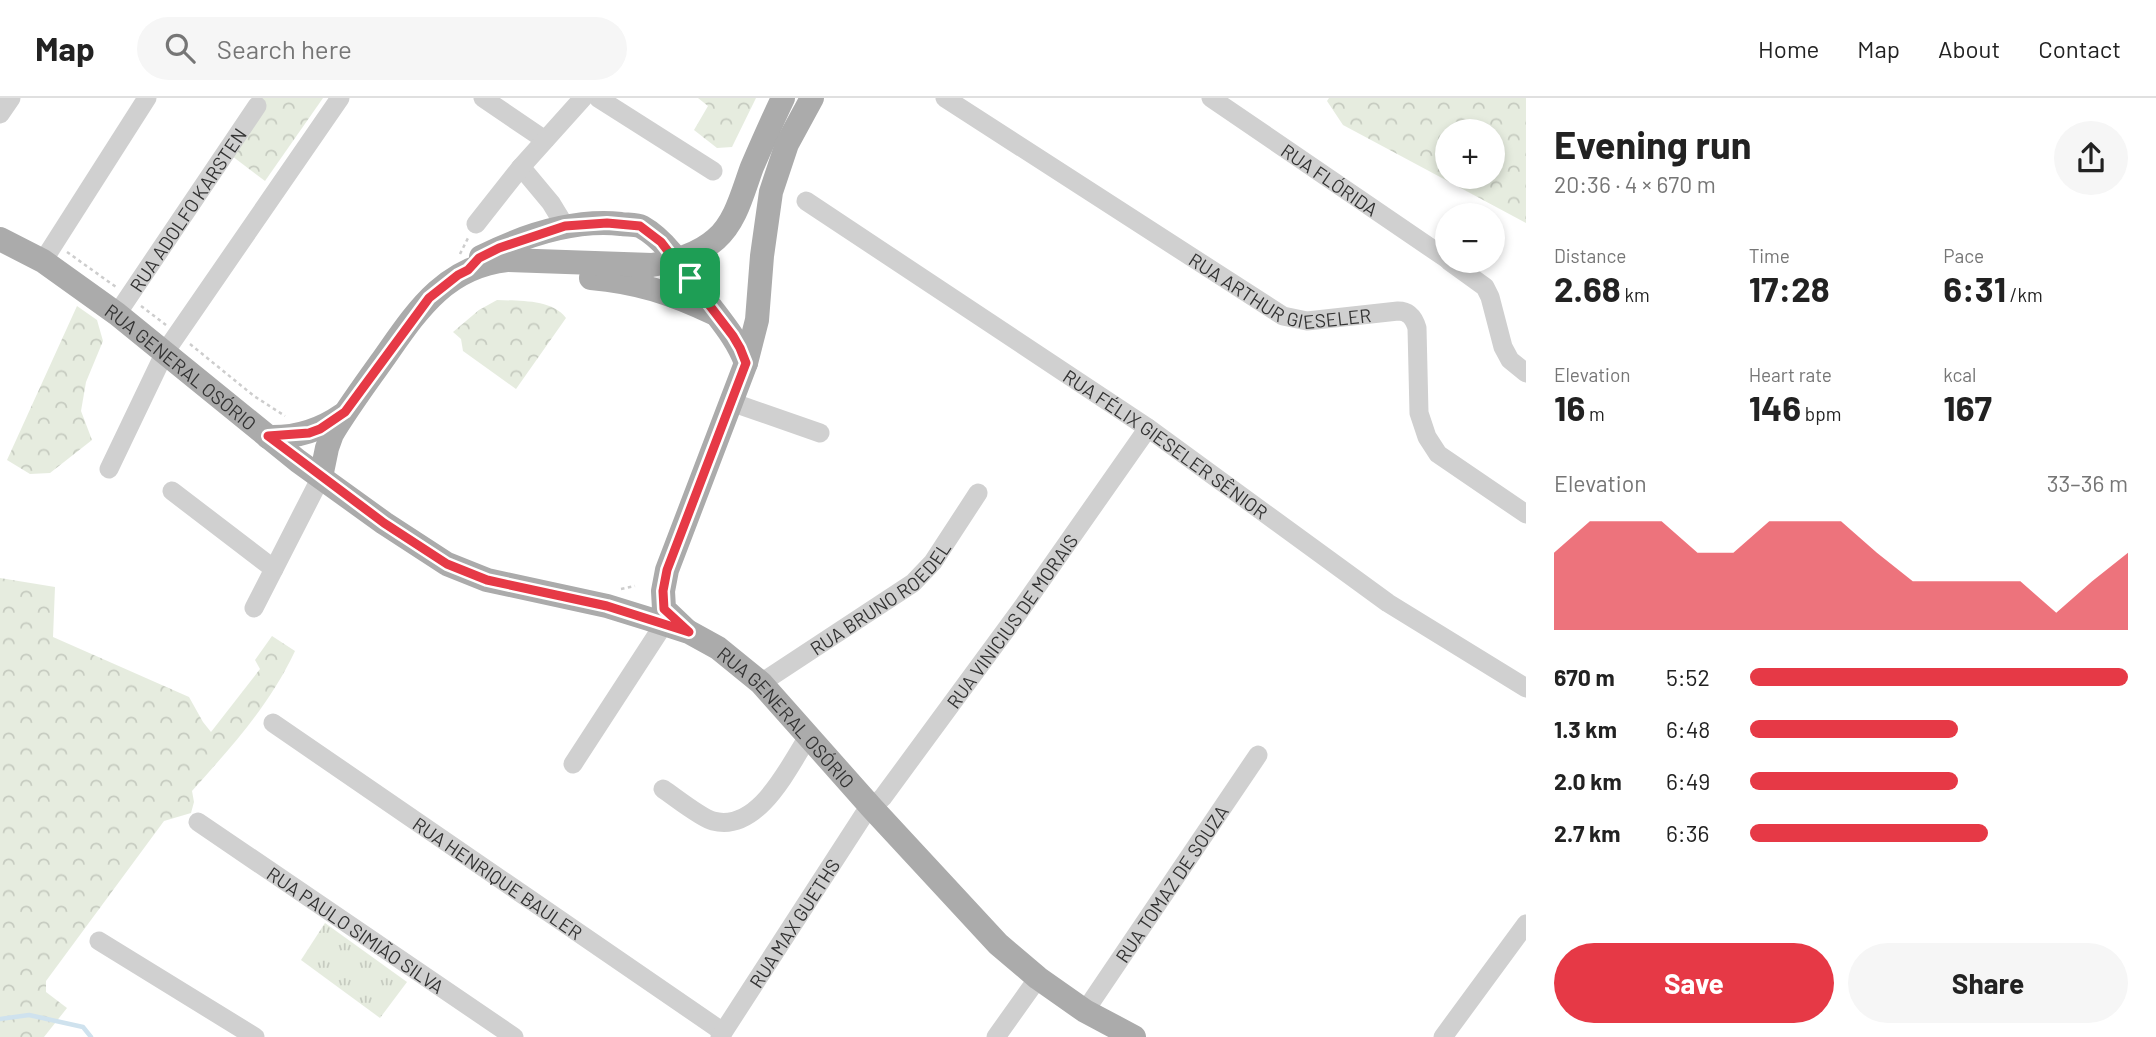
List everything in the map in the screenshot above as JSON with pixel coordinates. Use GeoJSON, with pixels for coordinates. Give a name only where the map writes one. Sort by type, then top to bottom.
{"type":"FeatureCollection","features":[{"type":"Feature","properties":{"kind":"main road"},"geometry":{"type":"LineString","coordinates":[[321,477],[327,447],[345,412],[429,298],[458,275],[488,262],[652,265],[688,256],[702,249],[716,239],[732,220],[783,98]]}},
{"type":"Feature","properties":{"kind":"main road"},"geometry":{"type":"LineString","coordinates":[[689,632],[664,609],[663,591],[667,570],[746,363],[757,320],[771,192],[787,144],[812,98]]}},
{"type":"Feature","properties":{"kind":"main road"},"geometry":{"type":"LineString","coordinates":[[468,270],[479,258],[499,248],[565,226],[607,223],[640,226],[661,242],[733,336],[746,363]]}},
{"type":"Feature","properties":{"kind":"main road","name":"RUA GENERAL OSÓRIO"},"geometry":{"type":"LineString","coordinates":[[0,239],[43,261],[117,314],[321,477],[447,564],[487,580],[613,598],[718,648],[761,683],[998,944],[1038,978],[1084,1011],[1134,1037]]}},
{"type":"Feature","properties":{"kind":"main road"},"geometry":{"type":"LineString","coordinates":[[429,298],[451,287],[481,278],[501,275],[563,276],[650,287],[716,315]]}},
{"type":"Feature","properties":{"kind":"main road"},"geometry":{"type":"LineString","coordinates":[[268,436],[309,433],[345,412]]}},
{"type":"Feature","properties":{"kind":"main road"},"geometry":{"type":"LineString","coordinates":[[613,598],[627,606],[644,599],[667,570]]}},
{"type":"Feature","properties":{"kind":"street"},"geometry":{"type":"LineString","coordinates":[[0,114],[11,98]]}},
{"type":"Feature","properties":{"kind":"street"},"geometry":{"type":"LineString","coordinates":[[43,261],[146,98]]}},
{"type":"Feature","properties":{"kind":"street"},"geometry":{"type":"LineString","coordinates":[[109,469],[165,352],[340,98]]}},
{"type":"Feature","properties":{"kind":"street"},"geometry":{"type":"LineString","coordinates":[[483,98],[545,140]]}},
{"type":"Feature","properties":{"kind":"street"},"geometry":{"type":"LineString","coordinates":[[475,225],[521,167],[583,98]]}},
{"type":"Feature","properties":{"kind":"street"},"geometry":{"type":"LineString","coordinates":[[598,98],[713,171]]}},
{"type":"Feature","properties":{"kind":"street","name":"RUA ARTHUR GIESELER"},"geometry":{"type":"LineString","coordinates":[[946,98],[1283,316],[1307,321],[1398,311],[1409,314],[1417,328],[1419,413],[1427,437],[1438,454],[1526,514]]}},
{"type":"Feature","properties":{"kind":"street","name":"RUA FLÓRIDA"},"geometry":{"type":"LineString","coordinates":[[1210,98],[1435,251]]}},
{"type":"Feature","properties":{"kind":"street","name":"RUA ADOLFO KARSTEN"},"geometry":{"type":"LineString","coordinates":[[117,314],[257,106]]}},
{"type":"Feature","properties":{"kind":"street"},"geometry":{"type":"LineString","coordinates":[[521,167],[551,203],[565,226]]}},
{"type":"Feature","properties":{"kind":"street","name":"RUA FÉLIX GIESELER SÊNIOR"},"geometry":{"type":"LineString","coordinates":[[806,201],[1148,428],[1388,603],[1526,688]]}},
{"type":"Feature","properties":{"kind":"street","name":"RUA FLÓRIDA"},"geometry":{"type":"LineString","coordinates":[[1466,273],[1485,287],[1503,347],[1510,360],[1526,373]]}},
{"type":"Feature","properties":{"kind":"street"},"geometry":{"type":"LineString","coordinates":[[731,402],[820,433]]}},
{"type":"Feature","properties":{"kind":"street","name":"RUA VINICIUS DE MORAIS"},"geometry":{"type":"LineString","coordinates":[[872,808],[883,797],[1019,612],[1148,428]]}},
{"type":"Feature","properties":{"kind":"street"},"geometry":{"type":"LineString","coordinates":[[254,608],[321,477]]}},
{"type":"Feature","properties":{"kind":"street"},"geometry":{"type":"LineString","coordinates":[[173,491],[274,569]]}},
{"type":"Feature","properties":{"kind":"street","name":"RUA BRUNO ROEDEL"},"geometry":{"type":"LineString","coordinates":[[761,683],[913,583],[933,562],[978,493]]}},
{"type":"Feature","properties":{"kind":"street"},"geometry":{"type":"LineString","coordinates":[[573,764],[664,624]]}},
{"type":"Feature","properties":{"kind":"street","name":"RUA HENRIQUE BAULER"},"geometry":{"type":"LineString","coordinates":[[272,723],[721,1035]]}},
{"type":"Feature","properties":{"kind":"street"},"geometry":{"type":"LineString","coordinates":[[663,789],[711,821],[728,823],[743,820],[767,799],[808,737]]}},
{"type":"Feature","properties":{"kind":"street","name":"RUA TOMAZ DE SOUZA"},"geometry":{"type":"LineString","coordinates":[[1084,1011],[1258,755]]}},
{"type":"Feature","properties":{"kind":"street","name":"RUA MAX GUETHS"},"geometry":{"type":"LineString","coordinates":[[721,1035],[857,825],[872,808]]}},
{"type":"Feature","properties":{"kind":"street","name":"RUA PAULO SIMIÃO SILVA"},"geometry":{"type":"LineString","coordinates":[[198,822],[514,1037]]}},
{"type":"Feature","properties":{"kind":"street"},"geometry":{"type":"LineString","coordinates":[[1443,1037],[1526,924]]}},
{"type":"Feature","properties":{"kind":"street"},"geometry":{"type":"LineString","coordinates":[[99,941],[255,1037]]}},
{"type":"Feature","properties":{"kind":"street"},"geometry":{"type":"LineString","coordinates":[[996,1037],[1038,978]]}},
{"type":"Feature","properties":{"kind":"path"},"geometry":{"type":"LineString","coordinates":[[613,598],[635,586]]}},
{"type":"Feature","properties":{"kind":"green space"},"geometry":{"type":"Polygon","coordinates":[[[256,98],[323,98],[265,181],[232,156],[256,98]]]}},
{"type":"Feature","properties":{"kind":"green space"},"geometry":{"type":"Polygon","coordinates":[[[698,98],[756,98],[732,147],[717,148],[694,130],[708,106],[698,98]]]}},
{"type":"Feature","properties":{"kind":"green space"},"geometry":{"type":"Polygon","coordinates":[[[1329,98],[1526,98],[1526,223],[1505,212],[1505,203],[1489,203],[1463,189],[1505,189],[1505,119],[1435,119],[1435,174],[1343,125],[1327,101],[1329,98]]]}},
{"type":"Feature","properties":{"kind":"green space"},"geometry":{"type":"Polygon","coordinates":[[[497,300],[544,304],[566,318],[516,389],[463,351],[461,339],[453,332],[479,310],[497,300]]]}},
{"type":"Feature","properties":{"kind":"green space"},"geometry":{"type":"Polygon","coordinates":[[[77,306],[97,320],[103,341],[86,382],[81,411],[92,440],[50,473],[30,474],[7,460],[77,306]]]}},
{"type":"Feature","properties":{"kind":"green space"},"geometry":{"type":"Polygon","coordinates":[[[0,578],[55,587],[53,637],[189,697],[211,732],[260,669],[255,660],[272,636],[295,651],[262,708],[192,791],[194,802],[191,813],[164,821],[46,981],[46,992],[67,1008],[44,1037],[0,1037],[0,578]]]}},
{"type":"Feature","properties":{"kind":"green space"},"geometry":{"type":"Polygon","coordinates":[[[325,923],[407,982],[380,1018],[301,960],[325,923]]]}},
{"type":"Feature","properties":{"kind":"waterway"},"geometry":{"type":"LineString","coordinates":[[0,1019],[29,1015],[83,1027],[91,1037]]}},
{"type":"Feature","properties":{"kind":"route"},"geometry":{"type":"LineString","coordinates":[[607,223],[640,226],[661,242],[690,278],[733,336],[746,363],[667,570],[663,591],[664,609],[689,632],[607,606],[487,580],[447,564],[384,523],[268,436],[309,433],[345,412],[429,298],[468,270],[479,258],[499,248],[565,226],[607,223]]}}]}
